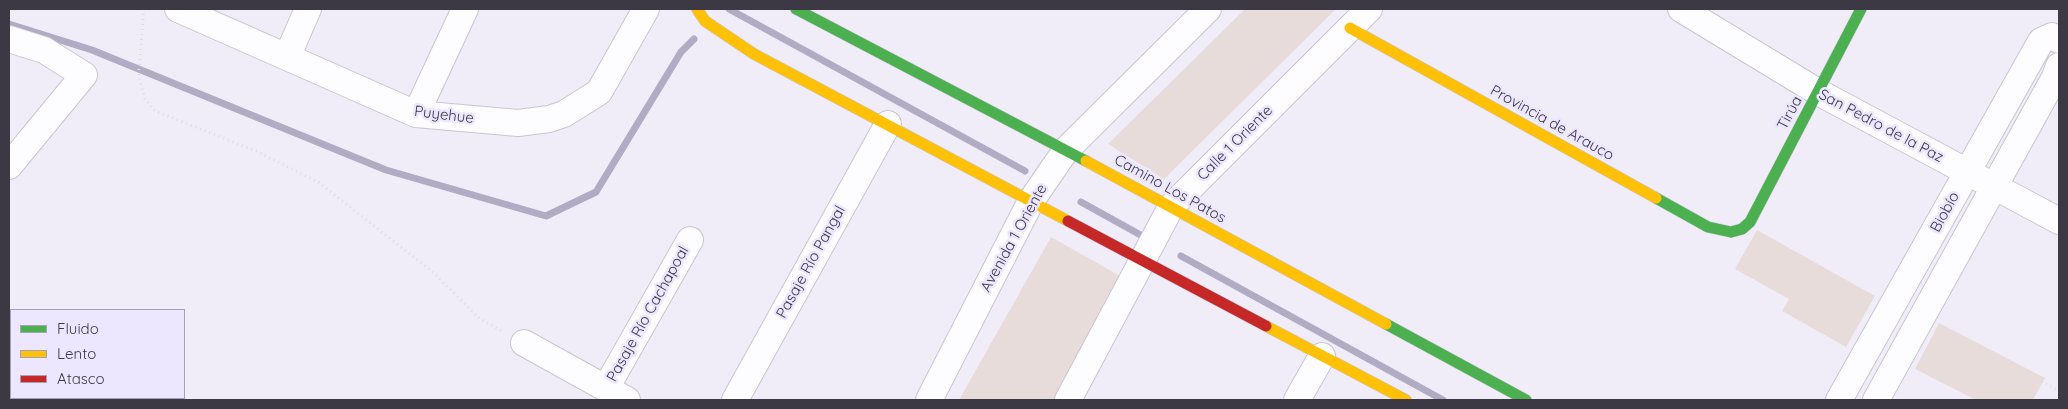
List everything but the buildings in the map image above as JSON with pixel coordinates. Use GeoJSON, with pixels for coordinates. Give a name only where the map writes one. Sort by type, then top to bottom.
{"type":"FeatureCollection","features":[{"type":"Feature","properties":{"kind":"street","name":"Puyehue"},"geometry":{"type":"LineString","coordinates":[[178,9],[416,114],[518,123],[549,119],[564,114],[599,92],[646,9]]}},
{"type":"Feature","properties":{"kind":"street"},"geometry":{"type":"LineString","coordinates":[[287,57],[308,9]]}},
{"type":"Feature","properties":{"kind":"street"},"geometry":{"type":"LineString","coordinates":[[416,114],[465,9]]}},
{"type":"Feature","properties":{"kind":"street"},"geometry":{"type":"LineString","coordinates":[[697,9],[706,21],[754,54],[1406,400]]}},
{"type":"Feature","properties":{"kind":"street","name":"Camino Los Patos"},"geometry":{"type":"LineString","coordinates":[[796,9],[1066,150],[1526,400]]}},
{"type":"Feature","properties":{"kind":"street","name":"Avenida 1 Oriente"},"geometry":{"type":"LineString","coordinates":[[929,400],[1031,201],[1066,150],[1208,9]]}},
{"type":"Feature","properties":{"kind":"street","name":"Calle 1 Oriente"},"geometry":{"type":"LineString","coordinates":[[1068,400],[1171,207],[1369,9]]}},
{"type":"Feature","properties":{"kind":"street","name":"San Pedro de la Paz"},"geometry":{"type":"LineString","coordinates":[[1682,9],[1818,92],[2059,221]]}},
{"type":"Feature","properties":{"kind":"street","name":"Tirúa"},"geometry":{"type":"LineString","coordinates":[[1742,229],[1750,222],[1861,9]]}},
{"type":"Feature","properties":{"kind":"street","name":"Provincia de Arauco"},"geometry":{"type":"LineString","coordinates":[[1350,28],[1708,227],[1731,232],[1742,229]]}},
{"type":"Feature","properties":{"kind":"street","name":"Biobío"},"geometry":{"type":"LineString","coordinates":[[1839,400],[2041,41],[2052,36],[2059,40]]}},
{"type":"Feature","properties":{"kind":"street"},"geometry":{"type":"LineString","coordinates":[[9,39],[44,50],[84,75],[9,166]]}},
{"type":"Feature","properties":{"kind":"street","name":"Biobío"},"geometry":{"type":"LineString","coordinates":[[1876,400],[2055,77],[2059,66]]}},
{"type":"Feature","properties":{"kind":"street","name":"Pasaje Río Pangal"},"geometry":{"type":"LineString","coordinates":[[735,400],[888,124]]}},
{"type":"Feature","properties":{"kind":"street","name":"Pasaje Río Cachapoal"},"geometry":{"type":"LineString","coordinates":[[602,392],[690,240]]}},
{"type":"Feature","properties":{"kind":"street"},"geometry":{"type":"LineString","coordinates":[[524,343],[602,392]]}},
{"type":"Feature","properties":{"kind":"street"},"geometry":{"type":"LineString","coordinates":[[1297,400],[1322,356]]}},
{"type":"Feature","properties":{"kind":"path"},"geometry":{"type":"LineString","coordinates":[[144,9],[140,82],[145,99],[155,111],[256,151],[318,182],[433,272],[480,319],[524,343]]}},
{"type":"Feature","properties":{"kind":"path"},"geometry":{"type":"LineString","coordinates":[[1136,188],[1317,9]]}},
{"type":"Feature","properties":{"kind":"path"},"geometry":{"type":"LineString","coordinates":[[1922,316],[2059,391]]}},
{"type":"Feature","properties":{"kind":"shaded area"},"geometry":{"type":"Polygon","coordinates":[[[1245,9],[1336,9],[1164,179],[1108,144],[1245,9]]]}},
{"type":"Feature","properties":{"kind":"shaded area"},"geometry":{"type":"Polygon","coordinates":[[[1757,230],[1875,296],[1846,347],[1782,311],[1789,299],[1735,269],[1757,230]]]}},
{"type":"Feature","properties":{"kind":"shaded area"},"geometry":{"type":"Polygon","coordinates":[[[1051,237],[1122,277],[1053,400],[959,400],[1051,237]]]}},
{"type":"Feature","properties":{"kind":"shaded area"},"geometry":{"type":"Polygon","coordinates":[[[1939,323],[2045,378],[2033,400],[1976,400],[1915,369],[1939,323]]]}},
{"type":"Feature","properties":{"kind":"waterway"},"geometry":{"type":"LineString","coordinates":[[729,9],[1025,171]]}},
{"type":"Feature","properties":{"kind":"waterway"},"geometry":{"type":"LineString","coordinates":[[9,24],[92,50],[386,170],[546,216],[596,192],[681,52],[694,39]]}},
{"type":"Feature","properties":{"kind":"waterway"},"geometry":{"type":"LineString","coordinates":[[1081,202],[1146,238]]}},
{"type":"Feature","properties":{"kind":"waterway"},"geometry":{"type":"LineString","coordinates":[[1181,256],[1443,400]]}},
{"type":"Feature","properties":{"kind":"traffic: fast"},"geometry":{"type":"LineString","coordinates":[[796,9],[1086,161]]}},
{"type":"Feature","properties":{"kind":"traffic: fast"},"geometry":{"type":"LineString","coordinates":[[1656,198],[1708,227],[1731,232],[1742,229],[1750,222],[1861,9]]}},
{"type":"Feature","properties":{"kind":"traffic: fast"},"geometry":{"type":"LineString","coordinates":[[1386,324],[1526,400]]}},
{"type":"Feature","properties":{"kind":"traffic: slow"},"geometry":{"type":"LineString","coordinates":[[697,9],[705,21],[754,54],[1068,221]]}},
{"type":"Feature","properties":{"kind":"traffic: slow"},"geometry":{"type":"LineString","coordinates":[[1350,28],[1656,198]]}},
{"type":"Feature","properties":{"kind":"traffic: slow"},"geometry":{"type":"LineString","coordinates":[[1086,161],[1386,324]]}},
{"type":"Feature","properties":{"kind":"traffic: slow"},"geometry":{"type":"LineString","coordinates":[[1266,326],[1406,400]]}},
{"type":"Feature","properties":{"kind":"traffic: jam"},"geometry":{"type":"LineString","coordinates":[[1068,221],[1266,326]]}}]}
